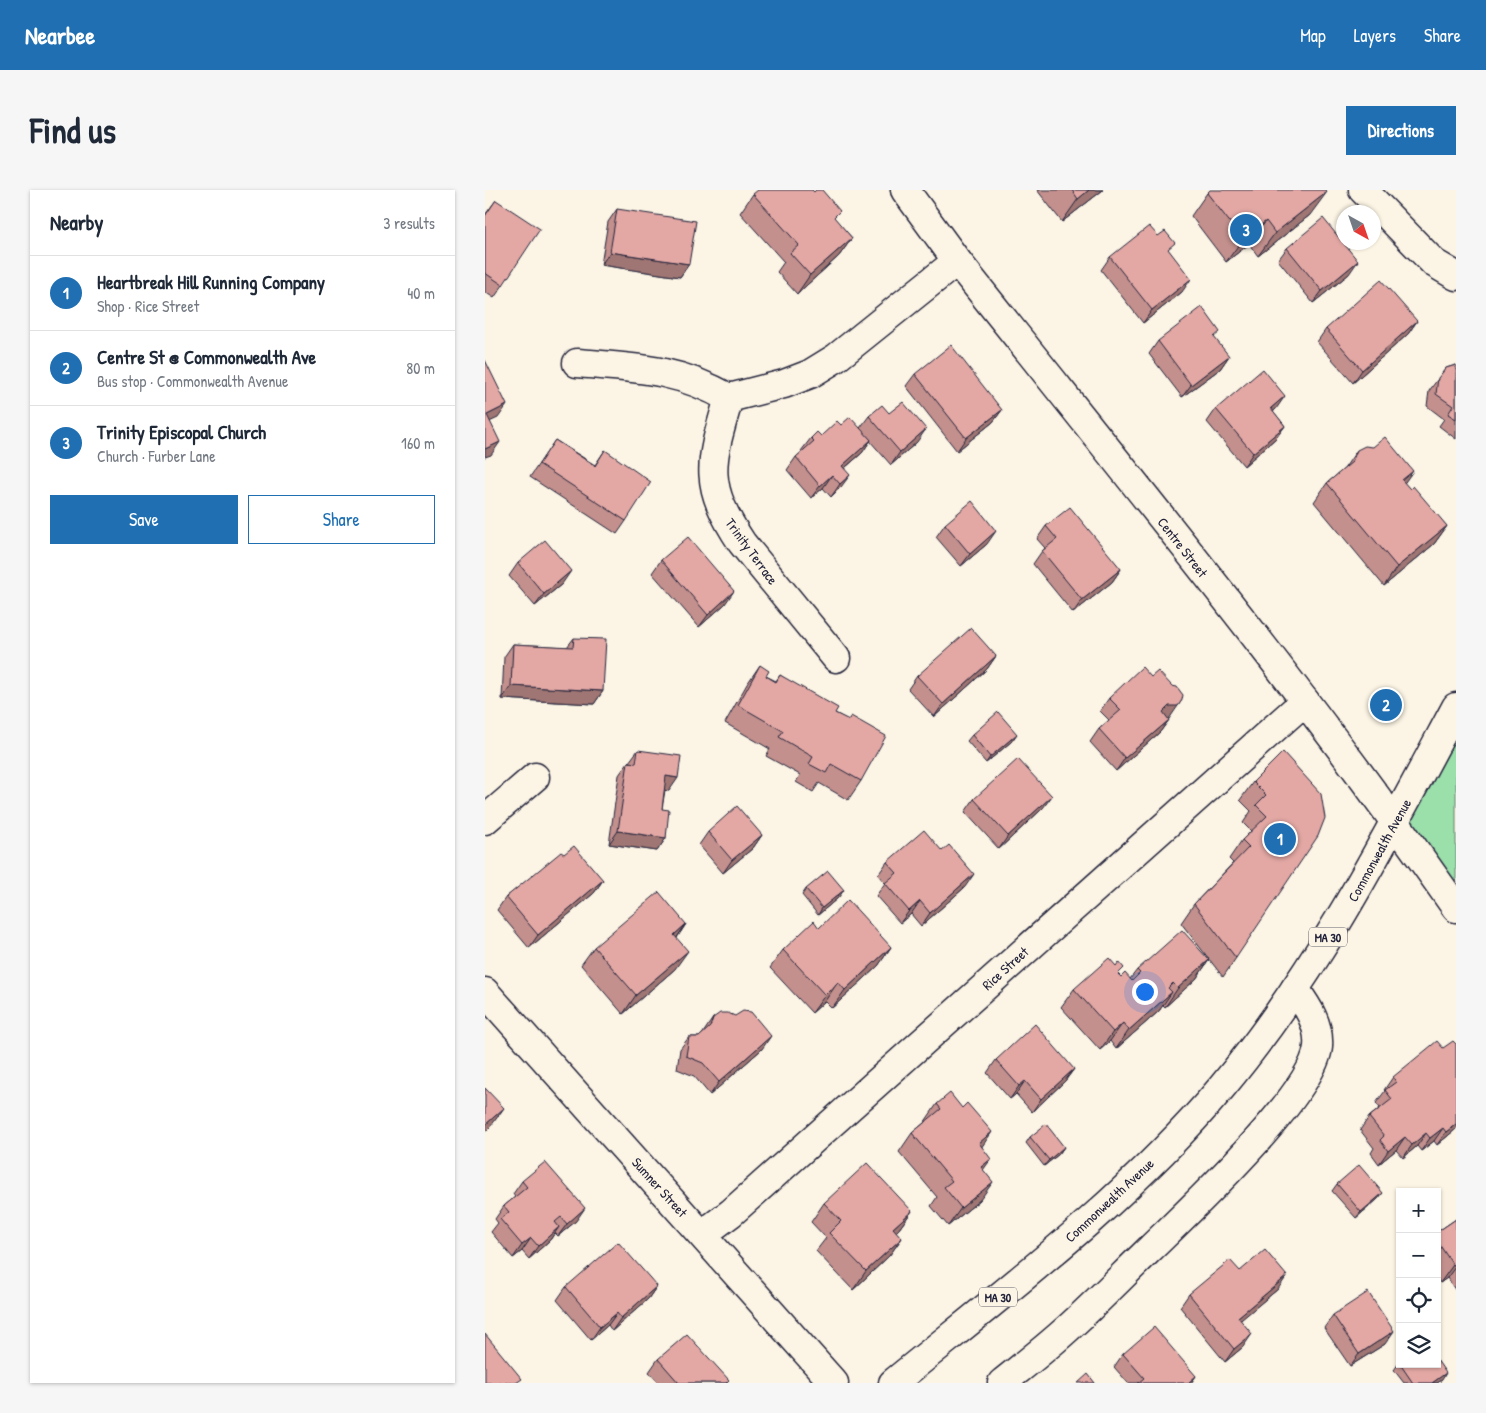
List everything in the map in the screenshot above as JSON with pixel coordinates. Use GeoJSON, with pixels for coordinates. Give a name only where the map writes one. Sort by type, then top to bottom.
{"type":"FeatureCollection","features":[{"type":"Feature","properties":{"kind":"street","name":"Centre Street"},"geometry":{"type":"LineString","coordinates":[[905,190],[957,261],[1305,701],[1395,821],[1456,908]]}},
{"type":"Feature","properties":{"kind":"street"},"geometry":{"type":"LineString","coordinates":[[1363,190],[1434,263],[1456,276]]}},
{"type":"Feature","properties":{"kind":"street"},"geometry":{"type":"LineString","coordinates":[[577,363],[653,370],[682,376],[708,386],[729,398],[784,384],[810,374],[836,358],[957,261]]}},
{"type":"Feature","properties":{"kind":"street","name":"Trinity Terrace"},"geometry":{"type":"LineString","coordinates":[[729,398],[714,450],[712,476],[719,503],[742,543],[836,658]]}},
{"type":"Feature","properties":{"kind":"street","name":"Rice Street"},"geometry":{"type":"LineString","coordinates":[[703,1234],[731,1213],[1305,701]]}},
{"type":"Feature","properties":{"kind":"street","name":"Commonwealth Avenue"},"geometry":{"type":"LineString","coordinates":[[893,1383],[1118,1196],[1221,1088],[1295,988],[1345,911],[1456,707]]}},
{"type":"Feature","properties":{"kind":"street"},"geometry":{"type":"LineString","coordinates":[[485,820],[535,777]]}},
{"type":"Feature","properties":{"kind":"street"},"geometry":{"type":"LineString","coordinates":[[1002,1383],[1065,1331],[1202,1198],[1261,1135],[1300,1086],[1312,1067],[1318,1048],[1317,1030],[1310,1012],[1295,988]]}},
{"type":"Feature","properties":{"kind":"street","name":"Sumner Street"},"geometry":{"type":"LineString","coordinates":[[485,992],[834,1383]]}},
{"type":"Feature","properties":{"kind":"green space"},"geometry":{"type":"Polygon","coordinates":[[[1456,707],[1456,908],[1395,821],[1456,707]]]}},
{"type":"Feature","properties":{"kind":"building"},"geometry":{"type":"Polygon","coordinates":[[[758,190],[812,190],[814,192],[822,190],[840,211],[834,217],[852,238],[810,275],[790,253],[799,245],[753,194],[758,190]]]}},
{"type":"Feature","properties":{"kind":"building"},"geometry":{"type":"Polygon","coordinates":[[[1072,190],[1089,190],[1078,199],[1072,190]]]}},
{"type":"Feature","properties":{"kind":"building"},"geometry":{"type":"Polygon","coordinates":[[[1210,190],[1325,190],[1327,192],[1275,233],[1266,221],[1243,239],[1207,193],[1210,190]]]}},
{"type":"Feature","properties":{"kind":"building"},"geometry":{"type":"Polygon","coordinates":[[[496,200],[540,229],[503,285],[485,273],[485,216],[496,200]]]}},
{"type":"Feature","properties":{"kind":"building"},"geometry":{"type":"Polygon","coordinates":[[[617,209],[696,221],[689,264],[610,252],[617,209]]]}},
{"type":"Feature","properties":{"kind":"building"},"geometry":{"type":"Polygon","coordinates":[[[1323,218],[1336,234],[1336,250],[1349,250],[1358,261],[1322,291],[1287,248],[1323,218]]]}},
{"type":"Feature","properties":{"kind":"building"},"geometry":{"type":"Polygon","coordinates":[[[1149,226],[1158,236],[1165,231],[1175,243],[1168,249],[1191,279],[1152,310],[1110,257],[1149,226]]]}},
{"type":"Feature","properties":{"kind":"building"},"geometry":{"type":"Polygon","coordinates":[[[1381,280],[1417,321],[1362,370],[1326,329],[1381,280]]]}},
{"type":"Feature","properties":{"kind":"building"},"geometry":{"type":"Polygon","coordinates":[[[1202,307],[1220,332],[1214,337],[1229,356],[1191,385],[1158,341],[1202,307]]]}},
{"type":"Feature","properties":{"kind":"building"},"geometry":{"type":"Polygon","coordinates":[[[951,345],[1002,410],[966,438],[915,374],[951,345]]]}},
{"type":"Feature","properties":{"kind":"building"},"geometry":{"type":"Polygon","coordinates":[[[485,360],[507,405],[487,415],[500,442],[485,449],[485,360]]]}},
{"type":"Feature","properties":{"kind":"building"},"geometry":{"type":"Polygon","coordinates":[[[1456,365],[1456,419],[1448,414],[1453,406],[1436,394],[1438,378],[1446,368],[1456,365]]]}},
{"type":"Feature","properties":{"kind":"building"},"geometry":{"type":"Polygon","coordinates":[[[1263,369],[1285,396],[1271,408],[1285,426],[1253,453],[1216,409],[1263,369]]]}},
{"type":"Feature","properties":{"kind":"building"},"geometry":{"type":"Polygon","coordinates":[[[903,402],[926,429],[900,452],[869,416],[882,405],[889,413],[903,402]]]}},
{"type":"Feature","properties":{"kind":"building"},"geometry":{"type":"Polygon","coordinates":[[[850,417],[871,440],[842,466],[850,475],[840,484],[832,475],[820,486],[796,457],[814,441],[811,438],[817,432],[821,436],[837,421],[841,425],[850,417]]]}},
{"type":"Feature","properties":{"kind":"building"},"geometry":{"type":"Polygon","coordinates":[[[1385,437],[1413,471],[1402,480],[1410,489],[1413,486],[1447,526],[1397,567],[1327,483],[1352,462],[1357,450],[1365,446],[1373,447],[1385,437]]]}},
{"type":"Feature","properties":{"kind":"building"},"geometry":{"type":"Polygon","coordinates":[[[555,440],[595,466],[605,450],[651,482],[626,521],[539,464],[555,440]]]}},
{"type":"Feature","properties":{"kind":"building"},"geometry":{"type":"Polygon","coordinates":[[[972,501],[996,531],[970,554],[945,524],[972,501]]]}},
{"type":"Feature","properties":{"kind":"building"},"geometry":{"type":"Polygon","coordinates":[[[1070,507],[1121,569],[1082,600],[1042,551],[1057,539],[1046,526],[1070,507]]]}},
{"type":"Feature","properties":{"kind":"building"},"geometry":{"type":"Polygon","coordinates":[[[688,537],[734,591],[708,615],[661,560],[688,537]]]}},
{"type":"Feature","properties":{"kind":"building"},"geometry":{"type":"Polygon","coordinates":[[[545,540],[571,571],[544,594],[518,563],[545,540]]]}},
{"type":"Feature","properties":{"kind":"building"},"geometry":{"type":"Polygon","coordinates":[[[971,628],[996,656],[943,704],[917,676],[971,628]]]}},
{"type":"Feature","properties":{"kind":"building"},"geometry":{"type":"Polygon","coordinates":[[[574,638],[606,639],[603,691],[511,686],[513,644],[573,647],[574,638]]]}},
{"type":"Feature","properties":{"kind":"building"},"geometry":{"type":"Polygon","coordinates":[[[760,665],[769,671],[766,676],[776,682],[780,675],[838,708],[835,713],[849,720],[851,716],[886,736],[861,781],[831,764],[826,773],[809,764],[813,757],[779,737],[783,731],[738,705],[760,665]]]}},
{"type":"Feature","properties":{"kind":"building"},"geometry":{"type":"Polygon","coordinates":[[[1142,667],[1151,677],[1158,671],[1172,686],[1177,687],[1183,695],[1178,706],[1169,706],[1163,712],[1169,720],[1125,758],[1099,729],[1121,710],[1109,698],[1142,667]]]}},
{"type":"Feature","properties":{"kind":"building"},"geometry":{"type":"Polygon","coordinates":[[[998,712],[1017,734],[990,757],[972,735],[998,712]]]}},
{"type":"Feature","properties":{"kind":"building"},"geometry":{"type":"Polygon","coordinates":[[[638,750],[681,756],[678,778],[666,776],[662,809],[669,810],[666,838],[618,831],[628,762],[636,763],[638,750]]]}},
{"type":"Feature","properties":{"kind":"building"},"geometry":{"type":"Polygon","coordinates":[[[1283,752],[1321,794],[1325,818],[1318,836],[1236,958],[1194,904],[1249,847],[1242,840],[1267,816],[1256,805],[1266,795],[1253,782],[1283,752]]]}},
{"type":"Feature","properties":{"kind":"building"},"geometry":{"type":"Polygon","coordinates":[[[1018,759],[1052,796],[1008,836],[974,799],[1018,759]]]}},
{"type":"Feature","properties":{"kind":"building"},"geometry":{"type":"Polygon","coordinates":[[[737,806],[762,835],[732,860],[708,832],[737,806]]]}},
{"type":"Feature","properties":{"kind":"building"},"geometry":{"type":"Polygon","coordinates":[[[924,830],[942,851],[949,845],[974,874],[930,913],[920,901],[909,911],[885,883],[897,873],[887,862],[924,830]]]}},
{"type":"Feature","properties":{"kind":"building"},"geometry":{"type":"Polygon","coordinates":[[[574,846],[603,880],[538,935],[506,897],[561,852],[564,854],[574,846]]]}},
{"type":"Feature","properties":{"kind":"building"},"geometry":{"type":"Polygon","coordinates":[[[828,871],[844,890],[822,908],[806,889],[828,871]]]}},
{"type":"Feature","properties":{"kind":"building"},"geometry":{"type":"Polygon","coordinates":[[[659,892],[686,924],[674,935],[688,951],[636,995],[594,947],[659,892]]]}},
{"type":"Feature","properties":{"kind":"building"},"geometry":{"type":"Polygon","coordinates":[[[848,900],[891,947],[845,990],[838,982],[825,995],[783,950],[814,921],[819,928],[848,900]]]}},
{"type":"Feature","properties":{"kind":"building"},"geometry":{"type":"Polygon","coordinates":[[[1182,930],[1209,960],[1178,988],[1173,983],[1168,988],[1172,992],[1129,1030],[1123,1023],[1113,1032],[1074,989],[1109,958],[1116,966],[1119,962],[1124,968],[1118,974],[1121,977],[1125,973],[1132,981],[1140,973],[1137,970],[1182,930]]]}},
{"type":"Feature","properties":{"kind":"building"},"geometry":{"type":"Polygon","coordinates":[[[743,1011],[751,1012],[771,1036],[719,1082],[703,1063],[686,1056],[689,1037],[699,1037],[710,1027],[713,1018],[720,1013],[728,1013],[735,1016],[743,1011]]]}},
{"type":"Feature","properties":{"kind":"building"},"geometry":{"type":"Polygon","coordinates":[[[1035,1024],[1074,1069],[1041,1099],[1025,1081],[1019,1086],[996,1060],[1035,1024]]]}},
{"type":"Feature","properties":{"kind":"building"},"geometry":{"type":"Polygon","coordinates":[[[1437,1041],[1443,1048],[1453,1041],[1456,1044],[1456,1124],[1446,1132],[1443,1128],[1430,1138],[1426,1133],[1412,1145],[1405,1137],[1388,1151],[1380,1140],[1384,1136],[1369,1117],[1392,1099],[1385,1090],[1396,1082],[1393,1077],[1437,1041]]]}},
{"type":"Feature","properties":{"kind":"building"},"geometry":{"type":"Polygon","coordinates":[[[485,1088],[504,1108],[485,1125],[485,1088]]]}},
{"type":"Feature","properties":{"kind":"building"},"geometry":{"type":"Polygon","coordinates":[[[950,1093],[962,1108],[967,1103],[992,1132],[979,1143],[991,1159],[981,1167],[993,1182],[961,1208],[944,1187],[952,1181],[912,1133],[941,1109],[937,1104],[950,1093]]]}},
{"type":"Feature","properties":{"kind":"building"},"geometry":{"type":"Polygon","coordinates":[[[1046,1124],[1064,1147],[1049,1160],[1030,1137],[1046,1124]]]}},
{"type":"Feature","properties":{"kind":"building"},"geometry":{"type":"Polygon","coordinates":[[[545,1162],[585,1208],[567,1224],[561,1217],[555,1222],[559,1227],[538,1246],[531,1238],[522,1245],[500,1219],[509,1212],[504,1206],[527,1187],[522,1181],[545,1162]]]}},
{"type":"Feature","properties":{"kind":"building"},"geometry":{"type":"Polygon","coordinates":[[[867,1163],[912,1211],[893,1228],[902,1238],[866,1271],[829,1233],[841,1221],[824,1203],[867,1163]]]}},
{"type":"Feature","properties":{"kind":"building"},"geometry":{"type":"Polygon","coordinates":[[[1359,1165],[1383,1193],[1361,1212],[1337,1184],[1359,1165]]]}},
{"type":"Feature","properties":{"kind":"building"},"geometry":{"type":"Polygon","coordinates":[[[1456,1219],[1456,1263],[1453,1265],[1441,1247],[1441,1229],[1456,1219]]]}},
{"type":"Feature","properties":{"kind":"building"},"geometry":{"type":"Polygon","coordinates":[[[618,1242],[657,1286],[621,1318],[617,1313],[600,1327],[566,1287],[618,1242]]]}},
{"type":"Feature","properties":{"kind":"building"},"geometry":{"type":"Polygon","coordinates":[[[1265,1250],[1287,1276],[1238,1317],[1252,1334],[1234,1349],[1189,1294],[1230,1260],[1240,1271],[1265,1250]]]}},
{"type":"Feature","properties":{"kind":"building"},"geometry":{"type":"Polygon","coordinates":[[[1368,1292],[1394,1331],[1359,1354],[1333,1315],[1368,1292]]]}},
{"type":"Feature","properties":{"kind":"building"},"geometry":{"type":"Polygon","coordinates":[[[1154,1327],[1196,1376],[1188,1383],[1138,1383],[1144,1378],[1123,1354],[1154,1327]]]}},
{"type":"Feature","properties":{"kind":"building"},"geometry":{"type":"Polygon","coordinates":[[[485,1334],[522,1379],[516,1383],[485,1383],[485,1334]]]}},
{"type":"Feature","properties":{"kind":"building"},"geometry":{"type":"Polygon","coordinates":[[[687,1334],[729,1380],[726,1383],[679,1383],[658,1359],[687,1334]]]}},
{"type":"Feature","properties":{"kind":"building"},"geometry":{"type":"Polygon","coordinates":[[[1441,1366],[1446,1373],[1432,1383],[1413,1383],[1403,1368],[1441,1368],[1441,1366]]]}},
{"type":"Feature","properties":{"kind":"building"},"geometry":{"type":"Polygon","coordinates":[[[1088,1374],[1095,1383],[1078,1383],[1088,1374]]]}},
{"type":"Feature","properties":{"kind":"place","name":"Trinity Episcopal Church"},"geometry":{"type":"Point","coordinates":[1246,230]}},
{"type":"Feature","properties":{"kind":"place","name":"Centre St @ Commonwealth Ave"},"geometry":{"type":"Point","coordinates":[1386,705]}},
{"type":"Feature","properties":{"kind":"place","name":"Heartbreak Hill Running Company"},"geometry":{"type":"Point","coordinates":[1280,839]}}]}
